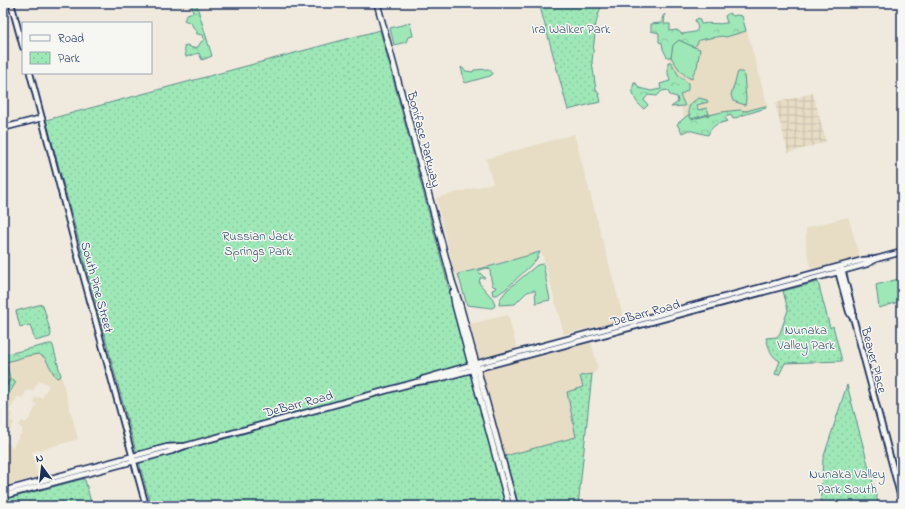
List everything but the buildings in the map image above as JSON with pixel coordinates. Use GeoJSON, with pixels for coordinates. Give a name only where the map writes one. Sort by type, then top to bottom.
{"type":"FeatureCollection","features":[{"type":"Feature","properties":{"kind":"main road"},"geometry":{"type":"LineString","coordinates":[[11,3],[22,44]]}},
{"type":"Feature","properties":{"kind":"main road","name":"Boniface Parkway"},"geometry":{"type":"LineString","coordinates":[[377,3],[452,281],[460,305],[509,506]]}},
{"type":"Feature","properties":{"kind":"main road","name":"South Pine Street"},"geometry":{"type":"LineString","coordinates":[[30,74],[146,506]]}},
{"type":"Feature","properties":{"kind":"main road"},"geometry":{"type":"LineString","coordinates":[[3,128],[42,118]]}},
{"type":"Feature","properties":{"kind":"main road","name":"DeBarr Road"},"geometry":{"type":"LineString","coordinates":[[474,366],[602,329],[839,269],[867,264],[876,259],[902,252]]}},
{"type":"Feature","properties":{"kind":"main road","name":"DeBarr Road"},"geometry":{"type":"LineString","coordinates":[[3,496],[133,459],[167,447],[185,446],[418,382],[429,377],[571,343],[839,269]]}},
{"type":"Feature","properties":{"kind":"main road","name":"Beaver Place"},"geometry":{"type":"LineString","coordinates":[[839,269],[849,312],[853,318],[902,502]]}},
{"type":"Feature","properties":{"kind":"main road"},"geometry":{"type":"LineString","coordinates":[[571,343],[576,339],[596,334],[602,329]]}},
{"type":"Feature","properties":{"kind":"main road","name":"Boniface Parkway"},"geometry":{"type":"LineString","coordinates":[[474,366],[515,506]]}},
{"type":"Feature","properties":{"kind":"main road","name":"DeBarr Road"},"geometry":{"type":"LineString","coordinates":[[3,491],[133,459]]}},
{"type":"Feature","properties":{"kind":"shaded area"},"geometry":{"type":"Polygon","coordinates":[[[744,21],[768,107],[687,128],[664,41],[744,21]]]}},
{"type":"Feature","properties":{"kind":"shaded area"},"geometry":{"type":"Polygon","coordinates":[[[813,93],[826,142],[788,153],[775,103],[813,93]]]}},
{"type":"Feature","properties":{"kind":"shaded area"},"geometry":{"type":"Polygon","coordinates":[[[574,134],[624,320],[564,334],[542,253],[455,274],[436,198],[493,183],[486,159],[574,134]]]}},
{"type":"Feature","properties":{"kind":"shaded area"},"geometry":{"type":"Polygon","coordinates":[[[848,217],[860,258],[811,269],[806,247],[806,228],[848,217]]]}},
{"type":"Feature","properties":{"kind":"shaded area"},"geometry":{"type":"Polygon","coordinates":[[[508,315],[517,349],[479,358],[470,324],[508,315]]]}},
{"type":"Feature","properties":{"kind":"shaded area"},"geometry":{"type":"Polygon","coordinates":[[[591,342],[598,368],[583,387],[567,392],[577,437],[505,456],[482,371],[591,342]]]}},
{"type":"Feature","properties":{"kind":"shaded area"},"geometry":{"type":"Polygon","coordinates":[[[51,344],[53,346],[78,439],[32,452],[38,477],[3,486],[3,357],[51,344]],[[40,380],[33,391],[27,390],[22,398],[18,396],[9,411],[13,414],[10,419],[14,423],[4,442],[13,447],[23,430],[19,425],[22,421],[26,423],[30,418],[37,405],[33,402],[36,397],[42,398],[49,385],[40,380]]]}},
{"type":"Feature","properties":{"kind":"green space"},"geometry":{"type":"Polygon","coordinates":[[[191,3],[196,3],[212,56],[202,60],[199,53],[186,57],[184,46],[187,45],[192,48],[198,47],[204,40],[203,35],[197,34],[191,23],[184,20],[187,14],[193,12],[191,3]]]}},
{"type":"Feature","properties":{"kind":"green space","name":"Ira Walker Park"},"geometry":{"type":"Polygon","coordinates":[[[539,3],[602,3],[596,23],[592,62],[596,90],[599,94],[601,102],[568,110],[539,3]]]}},
{"type":"Feature","properties":{"kind":"green space"},"geometry":{"type":"Polygon","coordinates":[[[729,13],[733,16],[742,16],[746,31],[726,37],[722,36],[699,40],[694,47],[679,40],[673,45],[671,57],[667,57],[662,43],[659,42],[659,33],[651,31],[651,24],[661,23],[665,14],[664,24],[670,24],[670,31],[677,30],[682,34],[695,32],[698,28],[695,20],[699,18],[701,24],[727,23],[725,16],[729,13]]]}},
{"type":"Feature","properties":{"kind":"green space"},"geometry":{"type":"Polygon","coordinates":[[[410,23],[413,36],[408,37],[406,42],[394,45],[390,28],[410,23]]]}},
{"type":"Feature","properties":{"kind":"green space","name":"Russian Jack Springs Park"},"geometry":{"type":"Polygon","coordinates":[[[380,30],[507,506],[151,506],[46,120],[380,30]]]}},
{"type":"Feature","properties":{"kind":"green space"},"geometry":{"type":"Polygon","coordinates":[[[679,40],[700,49],[697,67],[692,79],[688,78],[683,73],[671,57],[672,45],[679,40]]]}},
{"type":"Feature","properties":{"kind":"green space"},"geometry":{"type":"Polygon","coordinates":[[[668,62],[671,62],[679,76],[688,83],[688,90],[680,95],[685,106],[671,107],[678,102],[677,97],[670,95],[667,90],[662,91],[657,96],[648,95],[644,100],[648,105],[644,109],[634,98],[634,83],[636,83],[639,88],[651,91],[661,89],[660,84],[670,81],[668,62]]]}},
{"type":"Feature","properties":{"kind":"green space"},"geometry":{"type":"Polygon","coordinates":[[[461,67],[466,71],[473,72],[474,70],[489,69],[493,74],[465,83],[461,67]]]}},
{"type":"Feature","properties":{"kind":"green space"},"geometry":{"type":"Polygon","coordinates":[[[738,72],[742,72],[744,74],[745,105],[733,101],[731,95],[738,72]]]}},
{"type":"Feature","properties":{"kind":"green space"},"geometry":{"type":"Polygon","coordinates":[[[699,98],[707,100],[708,102],[697,105],[698,110],[707,108],[709,114],[691,119],[689,106],[699,98]]]}},
{"type":"Feature","properties":{"kind":"green space"},"geometry":{"type":"Polygon","coordinates":[[[765,106],[766,108],[733,119],[731,115],[724,117],[728,121],[716,125],[708,135],[688,130],[682,133],[677,124],[688,115],[697,118],[722,112],[739,110],[746,111],[765,106]]]}},
{"type":"Feature","properties":{"kind":"green space"},"geometry":{"type":"Polygon","coordinates":[[[540,252],[536,260],[507,288],[497,295],[493,295],[492,290],[496,287],[493,286],[491,280],[490,269],[486,268],[478,271],[485,278],[480,278],[479,283],[493,299],[495,306],[492,308],[467,305],[458,274],[540,252]]]}},
{"type":"Feature","properties":{"kind":"green space"},"geometry":{"type":"Polygon","coordinates":[[[543,264],[550,300],[536,303],[535,290],[527,292],[515,304],[499,305],[500,299],[507,290],[537,265],[543,264]]]}},
{"type":"Feature","properties":{"kind":"green space"},"geometry":{"type":"Polygon","coordinates":[[[902,278],[902,301],[879,308],[876,285],[902,278]]]}},
{"type":"Feature","properties":{"kind":"green space","name":"Nunaka Valley Park"},"geometry":{"type":"Polygon","coordinates":[[[818,282],[830,328],[833,326],[842,361],[785,363],[779,375],[775,374],[780,361],[772,355],[766,338],[777,337],[780,333],[788,310],[783,291],[818,282]]]}},
{"type":"Feature","properties":{"kind":"green space"},"geometry":{"type":"Polygon","coordinates":[[[42,304],[51,334],[50,337],[35,341],[30,325],[20,327],[16,311],[42,304]]]}},
{"type":"Feature","properties":{"kind":"green space"},"geometry":{"type":"Polygon","coordinates":[[[52,344],[53,346],[61,376],[57,378],[45,358],[39,354],[3,363],[3,355],[52,344]]]}},
{"type":"Feature","properties":{"kind":"green space"},"geometry":{"type":"Polygon","coordinates":[[[6,363],[10,378],[3,390],[3,364],[6,363]]]}},
{"type":"Feature","properties":{"kind":"green space"},"geometry":{"type":"Polygon","coordinates":[[[592,374],[578,506],[519,506],[505,456],[576,437],[567,392],[583,387],[580,376],[592,374]]]}},
{"type":"Feature","properties":{"kind":"green space"},"geometry":{"type":"Polygon","coordinates":[[[11,379],[16,382],[3,404],[3,392],[11,379]]]}},
{"type":"Feature","properties":{"kind":"green space","name":"Nunaka Valley Park South"},"geometry":{"type":"Polygon","coordinates":[[[847,385],[879,506],[820,506],[823,459],[847,385]]]}},
{"type":"Feature","properties":{"kind":"green space"},"geometry":{"type":"Polygon","coordinates":[[[83,479],[85,480],[92,506],[3,506],[3,500],[83,479]]]}}]}
